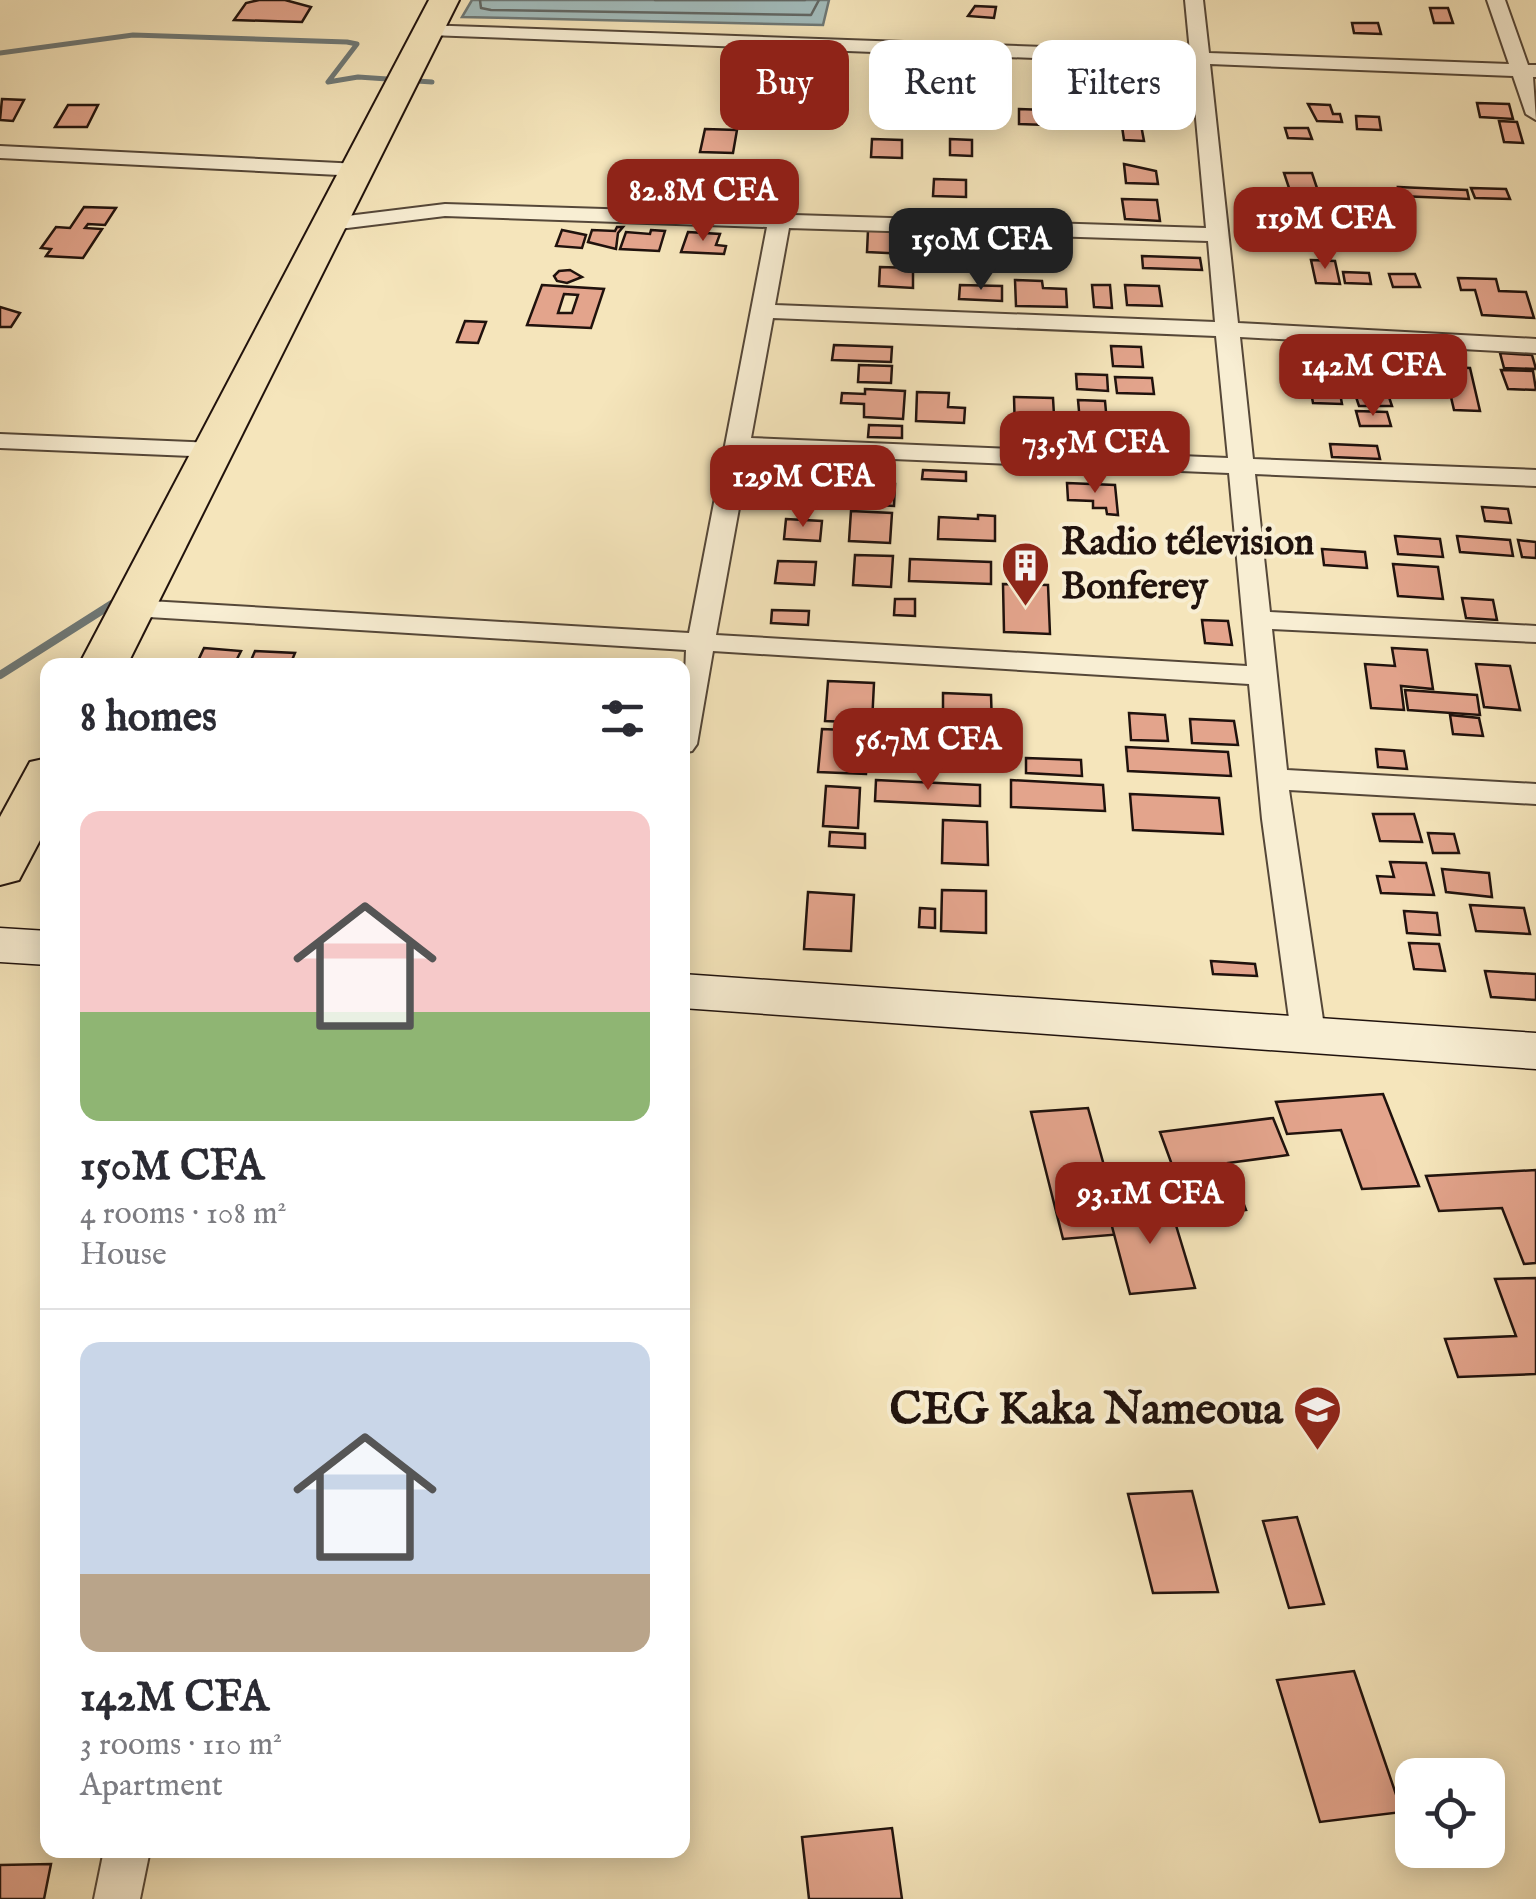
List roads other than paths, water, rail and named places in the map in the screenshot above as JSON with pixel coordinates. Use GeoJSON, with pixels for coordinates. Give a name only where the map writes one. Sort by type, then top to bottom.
{"type":"FeatureCollection","features":[{"type":"Feature","properties":{"kind":"highway"},"geometry":{"type":"LineString","coordinates":[[107,658],[359,170],[445,19]]}},
{"type":"Feature","properties":{"kind":"highway"},"geometry":{"type":"LineString","coordinates":[[0,868],[40,790]]}},
{"type":"Feature","properties":{"kind":"main road"},"geometry":{"type":"LineString","coordinates":[[0,945],[40,948]]}},
{"type":"Feature","properties":{"kind":"main road"},"geometry":{"type":"LineString","coordinates":[[690,992],[1536,1051]]}},
{"type":"Feature","properties":{"kind":"street"},"geometry":{"type":"LineString","coordinates":[[1194,0],[1273,779],[1308,1033]]}},
{"type":"Feature","properties":{"kind":"street"},"geometry":{"type":"LineString","coordinates":[[1496,0],[1530,71],[1536,114]]}},
{"type":"Feature","properties":{"kind":"street"},"geometry":{"type":"LineString","coordinates":[[445,19],[494,31],[1530,71]]}},
{"type":"Feature","properties":{"kind":"street"},"geometry":{"type":"LineString","coordinates":[[0,152],[359,170]]}},
{"type":"Feature","properties":{"kind":"street"},"geometry":{"type":"LineString","coordinates":[[331,224],[445,210],[1218,235]]}},
{"type":"Feature","properties":{"kind":"street"},"geometry":{"type":"LineString","coordinates":[[690,703],[779,222]]}},
{"type":"Feature","properties":{"kind":"street"},"geometry":{"type":"LineString","coordinates":[[762,312],[1228,328],[1536,346]]}},
{"type":"Feature","properties":{"kind":"street"},"geometry":{"type":"LineString","coordinates":[[0,441],[216,450]]}},
{"type":"Feature","properties":{"kind":"street"},"geometry":{"type":"LineString","coordinates":[[738,445],[1536,478]]}},
{"type":"Feature","properties":{"kind":"street"},"geometry":{"type":"LineString","coordinates":[[132,608],[1263,676]]}},
{"type":"Feature","properties":{"kind":"street"},"geometry":{"type":"LineString","coordinates":[[1257,620],[1536,634]]}},
{"type":"Feature","properties":{"kind":"street"},"geometry":{"type":"LineString","coordinates":[[1273,779],[1536,794]]}},
{"type":"Feature","properties":{"kind":"street"},"geometry":{"type":"LineString","coordinates":[[118,1899],[126,1858]]}},
{"type":"Feature","properties":{"kind":"water"},"geometry":{"type":"Polygon","coordinates":[[[472,0],[829,0],[823,25],[462,17],[472,0]]]}},
{"type":"Feature","properties":{"kind":"waterway"},"geometry":{"type":"LineString","coordinates":[[0,53],[133,35],[347,42],[357,44],[328,82],[358,77],[432,82]]}},
{"type":"Feature","properties":{"kind":"waterway"},"geometry":{"type":"LineString","coordinates":[[0,675],[112,604]]}},
{"type":"Feature","properties":{"kind":"place","name":"Radio télevision Bonferey"},"geometry":{"type":"Point","coordinates":[1026,608]}},
{"type":"Feature","properties":{"kind":"place","name":"CEG Kaka Nameoua"},"geometry":{"type":"Point","coordinates":[1318,1452]}}]}
